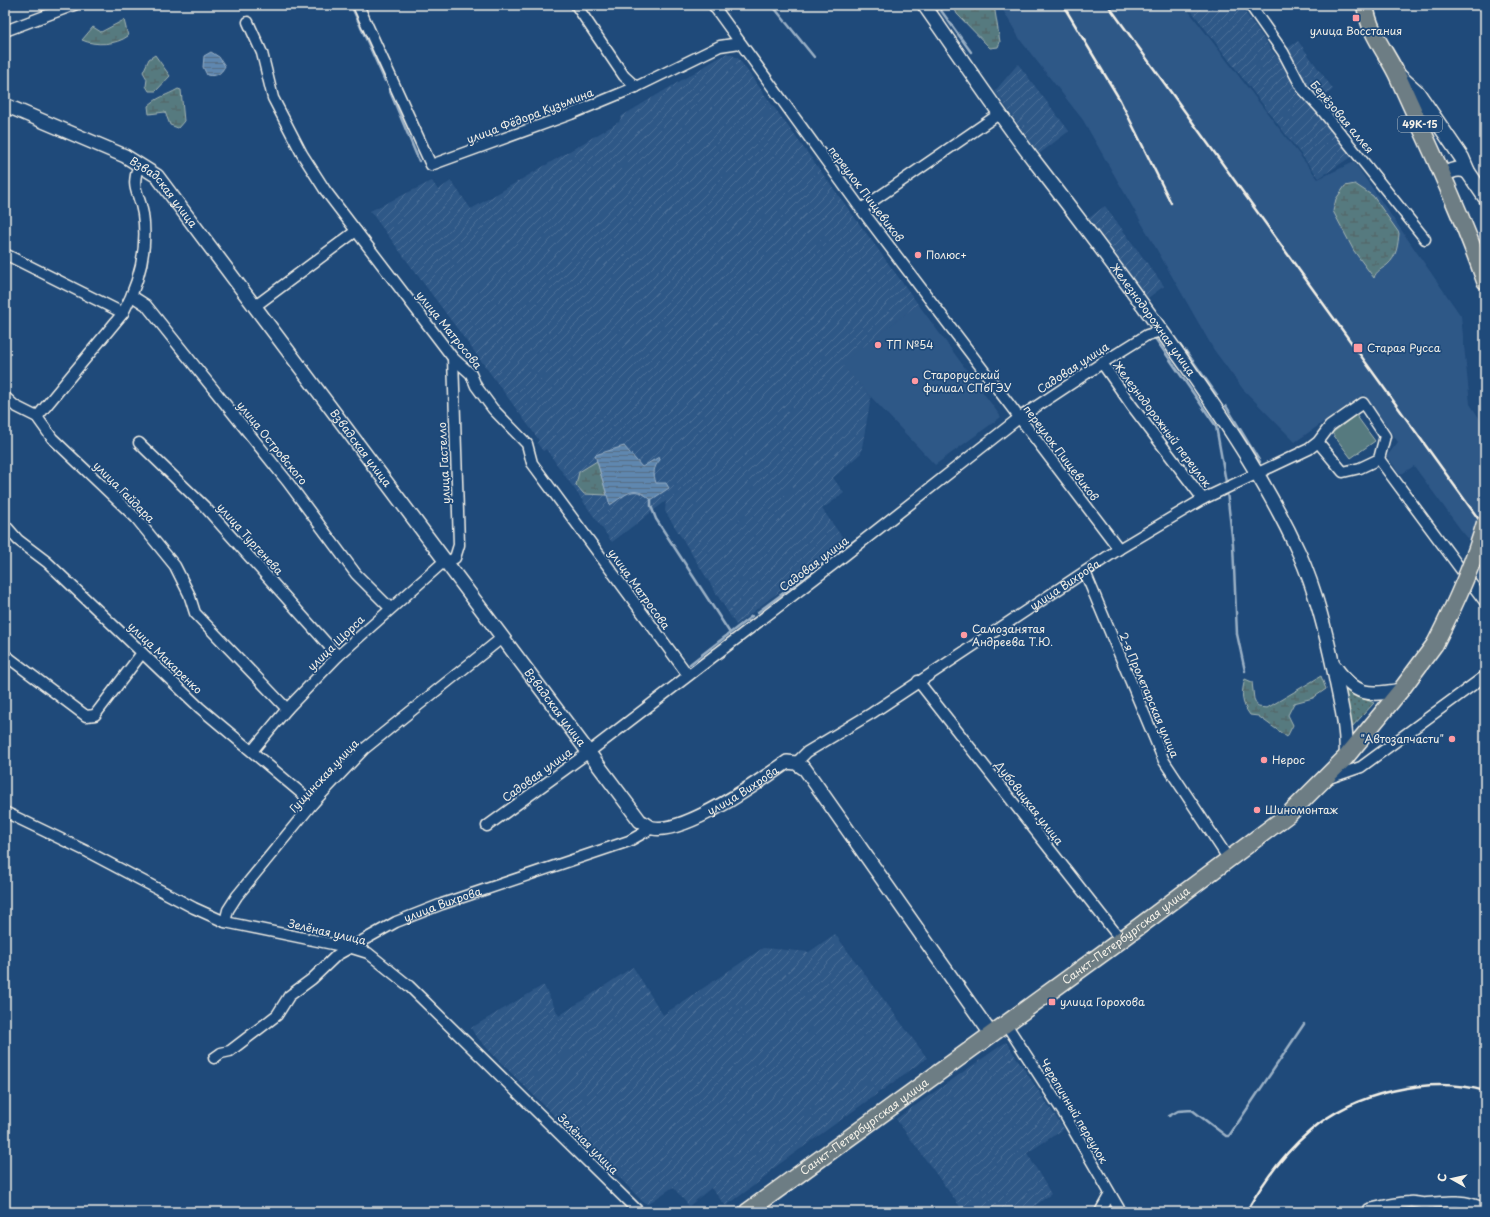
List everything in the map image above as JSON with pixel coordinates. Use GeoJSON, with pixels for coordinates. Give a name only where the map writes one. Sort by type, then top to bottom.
{"type":"FeatureCollection","features":[{"type":"Feature","properties":{"kind":"main road","name":"49К-15"},"geometry":{"type":"LineString","coordinates":[[1365,5],[1374,35],[1396,73],[1443,176],[1485,281]]}},
{"type":"Feature","properties":{"kind":"main road"},"geometry":{"type":"LineString","coordinates":[[1396,73],[1417,92],[1462,158],[1468,172],[1485,196]]}},
{"type":"Feature","properties":{"kind":"main road"},"geometry":{"type":"LineString","coordinates":[[1443,176],[1453,170],[1468,172]]}},
{"type":"Feature","properties":{"kind":"main road"},"geometry":{"type":"LineString","coordinates":[[1325,779],[1346,757],[1402,690],[1435,644],[1460,596],[1479,546],[1485,523]]}},
{"type":"Feature","properties":{"kind":"main road","name":"Санкт-Петербургская улица"},"geometry":{"type":"LineString","coordinates":[[747,1212],[1230,861],[1289,814],[1325,779]]}},
{"type":"Feature","properties":{"kind":"street"},"geometry":{"type":"LineString","coordinates":[[5,31],[74,5]]}},
{"type":"Feature","properties":{"kind":"street","name":"улица Фёдора Кузьмина"},"geometry":{"type":"LineString","coordinates":[[358,5],[431,165],[571,114],[636,87],[720,46],[740,43]]}},
{"type":"Feature","properties":{"kind":"street"},"geometry":{"type":"LineString","coordinates":[[576,5],[624,76],[636,87]]}},
{"type":"Feature","properties":{"kind":"street","name":"переулок Пищевиков"},"geometry":{"type":"LineString","coordinates":[[713,5],[861,208],[1119,550]]}},
{"type":"Feature","properties":{"kind":"street","name":"Железнодорожная улица"},"geometry":{"type":"LineString","coordinates":[[924,5],[999,114],[1095,238],[1215,408],[1258,474],[1301,559],[1315,595],[1332,662],[1345,723],[1347,740],[1346,757]]}},
{"type":"Feature","properties":{"kind":"street","name":"Берёзовая аллея"},"geometry":{"type":"LineString","coordinates":[[1250,5],[1283,52],[1302,88],[1326,114],[1425,239]]}},
{"type":"Feature","properties":{"kind":"street","name":"улица Матросова"},"geometry":{"type":"LineString","coordinates":[[248,22],[262,53],[273,98],[306,160],[325,190],[349,219],[356,232],[453,358],[471,374],[476,386],[493,409],[527,444],[532,463],[688,675]]}},
{"type":"Feature","properties":{"kind":"street","name":"Взвадская улица"},"geometry":{"type":"LineString","coordinates":[[5,105],[125,156],[157,176],[640,820],[652,828]]}},
{"type":"Feature","properties":{"kind":"street"},"geometry":{"type":"LineString","coordinates":[[861,208],[999,114]]}},
{"type":"Feature","properties":{"kind":"street"},"geometry":{"type":"LineString","coordinates":[[37,418],[123,314],[132,296],[142,261],[144,237],[143,214],[134,183],[139,164]]}},
{"type":"Feature","properties":{"kind":"street"},"geometry":{"type":"LineString","coordinates":[[254,307],[356,232]]}},
{"type":"Feature","properties":{"kind":"street"},"geometry":{"type":"LineString","coordinates":[[5,254],[123,314]]}},
{"type":"Feature","properties":{"kind":"street","name":"улица Островского"},"geometry":{"type":"LineString","coordinates":[[132,296],[146,305],[287,481],[356,574],[390,608]]}},
{"type":"Feature","properties":{"kind":"street","name":"Садовая улица"},"geometry":{"type":"LineString","coordinates":[[487,826],[589,752],[835,563],[1019,418],[1147,335],[1161,331]]}},
{"type":"Feature","properties":{"kind":"street","name":"улица Гастелло"},"geometry":{"type":"LineString","coordinates":[[447,562],[455,558],[458,545],[453,358]]}},
{"type":"Feature","properties":{"kind":"street","name":"Железнодорожный переулок"},"geometry":{"type":"LineString","coordinates":[[1102,363],[1132,406],[1203,499]]}},
{"type":"Feature","properties":{"kind":"street","name":"улица Гайдара"},"geometry":{"type":"LineString","coordinates":[[5,398],[15,406],[37,418],[52,438],[136,518],[175,566],[189,594],[195,613],[287,709]]}},
{"type":"Feature","properties":{"kind":"street"},"geometry":{"type":"LineString","coordinates":[[1363,403],[1385,436],[1379,460],[1360,468],[1343,472],[1318,442],[1330,426],[1363,403]]}},
{"type":"Feature","properties":{"kind":"street","name":"улица Вихрова"},"geometry":{"type":"LineString","coordinates":[[214,1058],[221,1053],[230,1051],[277,1015],[289,996],[312,980],[337,955],[352,948],[396,922],[442,904],[629,841],[652,828],[665,828],[694,819],[731,799],[787,762],[796,762],[806,752],[872,713],[918,681],[1119,550],[1203,499],[1309,449],[1318,442]]}},
{"type":"Feature","properties":{"kind":"street","name":"улица Тургенева"},"geometry":{"type":"LineString","coordinates":[[140,443],[205,507],[338,656]]}},
{"type":"Feature","properties":{"kind":"street"},"geometry":{"type":"LineString","coordinates":[[1379,460],[1485,602]]}},
{"type":"Feature","properties":{"kind":"street","name":"улица Макаренко"},"geometry":{"type":"LineString","coordinates":[[5,525],[18,540],[47,562],[223,729],[252,751],[313,803]]}},
{"type":"Feature","properties":{"kind":"street","name":"улица Щорса"},"geometry":{"type":"LineString","coordinates":[[252,751],[287,709],[338,656],[390,608],[440,565],[447,562]]}},
{"type":"Feature","properties":{"kind":"street","name":"2-я Пролетарская улица"},"geometry":{"type":"LineString","coordinates":[[1085,572],[1164,761],[1230,861]]}},
{"type":"Feature","properties":{"kind":"street","name":"Гущинская улица"},"geometry":{"type":"LineString","coordinates":[[225,922],[228,910],[237,896],[313,803],[364,749],[503,637]]}},
{"type":"Feature","properties":{"kind":"street"},"geometry":{"type":"LineString","coordinates":[[5,654],[86,716],[95,716],[142,653]]}},
{"type":"Feature","properties":{"kind":"street"},"geometry":{"type":"LineString","coordinates":[[1332,662],[1343,678],[1355,688],[1369,694],[1402,690]]}},
{"type":"Feature","properties":{"kind":"street","name":"Санкт-Петербургская улица"},"geometry":{"type":"LineString","coordinates":[[1325,779],[1361,767],[1485,676]]}},
{"type":"Feature","properties":{"kind":"street","name":"Дубовицкая улица"},"geometry":{"type":"LineString","coordinates":[[918,681],[1121,940]]}},
{"type":"Feature","properties":{"kind":"street"},"geometry":{"type":"LineString","coordinates":[[796,762],[805,769],[991,1034]]}},
{"type":"Feature","properties":{"kind":"street","name":"Зелёная улица"},"geometry":{"type":"LineString","coordinates":[[5,812],[88,852],[194,908],[225,922],[352,948],[368,953],[408,986],[639,1212]]}},
{"type":"Feature","properties":{"kind":"street","name":"Черепичный переулок"},"geometry":{"type":"LineString","coordinates":[[1006,1024],[1063,1112],[1121,1212]]}},
{"type":"Feature","properties":{"kind":"street"},"geometry":{"type":"LineString","coordinates":[[1100,1212],[1110,1194]]}},
{"type":"Feature","properties":{"kind":"street"},"geometry":{"type":"LineString","coordinates":[[1369,1209],[1410,1202],[1426,1203],[1438,1201],[1463,1202],[1478,1205],[1485,1209]]}},
{"type":"Feature","properties":{"kind":"shaded area"},"geometry":{"type":"Polygon","coordinates":[[[1000,5],[1184,5],[1318,179],[1354,162],[1461,316],[1470,404],[1485,427],[1485,558],[1461,530],[1414,466],[1400,475],[1387,456],[1398,442],[1364,394],[1295,442],[1243,389],[1214,350],[1083,120],[1021,41],[1000,5]]]}},
{"type":"Feature","properties":{"kind":"shaded area"},"geometry":{"type":"Polygon","coordinates":[[[1187,5],[1240,5],[1276,56],[1298,41],[1333,89],[1314,107],[1352,156],[1319,178],[1187,5]]]}},
{"type":"Feature","properties":{"kind":"shaded area"},"geometry":{"type":"Polygon","coordinates":[[[211,52],[219,57],[225,66],[220,73],[213,76],[207,75],[203,67],[204,56],[211,52]]]}},
{"type":"Feature","properties":{"kind":"shaded area"},"geometry":{"type":"Polygon","coordinates":[[[727,53],[738,58],[918,304],[841,364],[871,397],[861,453],[833,478],[844,493],[822,509],[845,541],[736,625],[665,511],[666,501],[612,542],[546,449],[543,451],[537,443],[539,440],[370,211],[432,181],[438,190],[451,181],[471,209],[619,122],[622,116],[727,53]]]}},
{"type":"Feature","properties":{"kind":"shaded area"},"geometry":{"type":"Polygon","coordinates":[[[1018,64],[1069,131],[1039,154],[995,91],[1018,64]]]}},
{"type":"Feature","properties":{"kind":"shaded area"},"geometry":{"type":"Polygon","coordinates":[[[1105,206],[1164,286],[1148,298],[1089,218],[1105,206]]]}},
{"type":"Feature","properties":{"kind":"shaded area","name":"Старорусский филиал СПбГЭУ"},"geometry":{"type":"Polygon","coordinates":[[[918,304],[1001,417],[935,465],[840,364],[918,304]]]}},
{"type":"Feature","properties":{"kind":"shaded area"},"geometry":{"type":"Polygon","coordinates":[[[624,446],[642,467],[659,457],[660,460],[654,471],[656,483],[666,483],[669,488],[651,500],[640,492],[630,492],[610,505],[595,455],[624,446]]]}},
{"type":"Feature","properties":{"kind":"shaded area"},"geometry":{"type":"Polygon","coordinates":[[[835,934],[927,1058],[771,1170],[767,1176],[726,1206],[711,1188],[689,1206],[673,1187],[648,1204],[643,1202],[574,1130],[563,1124],[497,1059],[475,1035],[471,1028],[542,986],[544,986],[559,1016],[633,967],[663,1015],[763,948],[809,952],[835,934]]]}},
{"type":"Feature","properties":{"kind":"shaded area"},"geometry":{"type":"Polygon","coordinates":[[[1006,1042],[1064,1129],[1027,1153],[1051,1194],[1026,1212],[964,1212],[896,1119],[1006,1042]]]}},
{"type":"Feature","properties":{"kind":"green space"},"geometry":{"type":"Polygon","coordinates":[[[953,5],[994,5],[1000,42],[998,47],[990,48],[957,14],[953,5]]]}},
{"type":"Feature","properties":{"kind":"green space"},"geometry":{"type":"Polygon","coordinates":[[[124,20],[128,36],[123,39],[105,44],[82,40],[93,27],[101,32],[124,20]]]}},
{"type":"Feature","properties":{"kind":"green space"},"geometry":{"type":"Polygon","coordinates":[[[155,55],[170,76],[156,91],[149,91],[146,86],[147,79],[143,72],[149,59],[155,55]]]}},
{"type":"Feature","properties":{"kind":"green space"},"geometry":{"type":"Polygon","coordinates":[[[178,89],[181,90],[184,121],[178,128],[170,125],[165,112],[149,114],[148,106],[159,98],[178,89]]]}},
{"type":"Feature","properties":{"kind":"green space"},"geometry":{"type":"Polygon","coordinates":[[[1355,184],[1373,196],[1399,233],[1393,258],[1378,272],[1374,278],[1354,251],[1333,211],[1336,199],[1345,186],[1355,184]]]}},
{"type":"Feature","properties":{"kind":"green space"},"geometry":{"type":"Polygon","coordinates":[[[1356,415],[1375,441],[1351,458],[1332,433],[1356,415]]]}},
{"type":"Feature","properties":{"kind":"green space"},"geometry":{"type":"Polygon","coordinates":[[[597,461],[607,495],[584,494],[576,485],[579,472],[597,461]]]}},
{"type":"Feature","properties":{"kind":"green space"},"geometry":{"type":"Polygon","coordinates":[[[1321,676],[1326,689],[1313,698],[1294,703],[1288,715],[1293,725],[1287,737],[1258,716],[1250,715],[1243,702],[1242,693],[1245,679],[1252,682],[1254,699],[1258,707],[1267,708],[1321,676]]]}},
{"type":"Feature","properties":{"kind":"green space"},"geometry":{"type":"Polygon","coordinates":[[[1343,687],[1353,694],[1374,703],[1351,728],[1343,687]]]}},
{"type":"Feature","properties":{"kind":"waterway"},"geometry":{"type":"LineString","coordinates":[[351,5],[385,81]]}},
{"type":"Feature","properties":{"kind":"waterway"},"geometry":{"type":"LineString","coordinates":[[772,5],[814,57]]}},
{"type":"Feature","properties":{"kind":"waterway"},"geometry":{"type":"LineString","coordinates":[[937,5],[971,52]]}},
{"type":"Feature","properties":{"kind":"waterway"},"geometry":{"type":"LineString","coordinates":[[389,89],[419,161]]}},
{"type":"Feature","properties":{"kind":"waterway"},"geometry":{"type":"LineString","coordinates":[[1155,338],[1216,426],[1226,482]]}},
{"type":"Feature","properties":{"kind":"waterway"},"geometry":{"type":"LineString","coordinates":[[1185,350],[1217,395]]}},
{"type":"Feature","properties":{"kind":"waterway"},"geometry":{"type":"LineString","coordinates":[[1226,406],[1260,462]]}},
{"type":"Feature","properties":{"kind":"waterway"},"geometry":{"type":"LineString","coordinates":[[1227,492],[1233,545],[1237,634],[1245,671]]}},
{"type":"Feature","properties":{"kind":"waterway"},"geometry":{"type":"LineString","coordinates":[[651,500],[651,506],[656,519],[730,633]]}},
{"type":"Feature","properties":{"kind":"waterway"},"geometry":{"type":"LineString","coordinates":[[837,553],[858,538]]}},
{"type":"Feature","properties":{"kind":"waterway"},"geometry":{"type":"LineString","coordinates":[[758,612],[825,562]]}},
{"type":"Feature","properties":{"kind":"waterway"},"geometry":{"type":"LineString","coordinates":[[690,664],[752,616]]}},
{"type":"Feature","properties":{"kind":"waterway"},"geometry":{"type":"LineString","coordinates":[[1169,1116],[1178,1111],[1192,1110],[1226,1136],[1229,1136],[1304,1024]]}},
{"type":"Feature","properties":{"kind":"railway"},"geometry":{"type":"LineString","coordinates":[[1063,5],[1120,100],[1171,203]]}},
{"type":"Feature","properties":{"kind":"railway"},"geometry":{"type":"LineString","coordinates":[[1108,5],[1485,528]]}},
{"type":"Feature","properties":{"kind":"railway"},"geometry":{"type":"LineString","coordinates":[[1246,1212],[1259,1190],[1291,1149],[1310,1131],[1348,1106],[1370,1097],[1417,1087],[1440,1085],[1485,1091]]}},
{"type":"Feature","properties":{"kind":"place","name":"улица Восстания"},"geometry":{"type":"Point","coordinates":[1356,18]}},
{"type":"Feature","properties":{"kind":"place","name":"Полюс+"},"geometry":{"type":"Point","coordinates":[918,255]}},
{"type":"Feature","properties":{"kind":"place","name":"ТП №54"},"geometry":{"type":"Point","coordinates":[878,345]}},
{"type":"Feature","properties":{"kind":"place","name":"Старая Русса"},"geometry":{"type":"Point","coordinates":[1358,348]}},
{"type":"Feature","properties":{"kind":"place","name":"Старорусский филиал СПбГЭУ"},"geometry":{"type":"Point","coordinates":[915,381]}},
{"type":"Feature","properties":{"kind":"place","name":"Самозанятая Андреева Т.Ю."},"geometry":{"type":"Point","coordinates":[964,635]}},
{"type":"Feature","properties":{"kind":"place","name":"\"Автозапчасти\""},"geometry":{"type":"Point","coordinates":[1452,739]}},
{"type":"Feature","properties":{"kind":"place","name":"Нерос"},"geometry":{"type":"Point","coordinates":[1264,760]}},
{"type":"Feature","properties":{"kind":"place","name":"Шиномонтаж"},"geometry":{"type":"Point","coordinates":[1257,810]}},
{"type":"Feature","properties":{"kind":"place","name":"улица Горохова"},"geometry":{"type":"Point","coordinates":[1052,1002]}}]}
